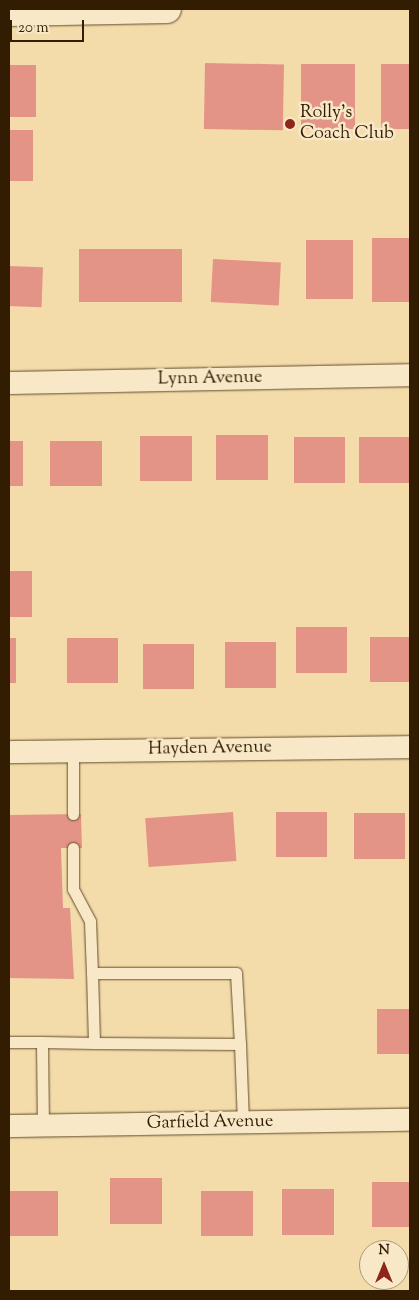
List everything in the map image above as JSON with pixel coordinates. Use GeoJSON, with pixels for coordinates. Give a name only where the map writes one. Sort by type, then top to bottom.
{"type":"FeatureCollection","features":[{"type":"Feature","properties":{"kind":"street"},"geometry":{"type":"LineString","coordinates":[[16,11],[167,9]]}},
{"type":"Feature","properties":{"kind":"street","name":"Lynn Avenue"},"geometry":{"type":"LineString","coordinates":[[9,382],[410,375]]}},
{"type":"Feature","properties":{"kind":"street","name":"Hayden Avenue"},"geometry":{"type":"LineString","coordinates":[[9,752],[410,747]]}},
{"type":"Feature","properties":{"kind":"street","name":"Garfield Avenue"},"geometry":{"type":"LineString","coordinates":[[9,1126],[410,1120]]}},
{"type":"Feature","properties":{"kind":"lane"},"geometry":{"type":"LineString","coordinates":[[72,814],[73,751]]}},
{"type":"Feature","properties":{"kind":"lane"},"geometry":{"type":"LineString","coordinates":[[73,848],[73,889],[90,921],[94,1043]]}},
{"type":"Feature","properties":{"kind":"lane"},"geometry":{"type":"LineString","coordinates":[[92,973],[236,973],[243,1122]]}},
{"type":"Feature","properties":{"kind":"lane"},"geometry":{"type":"LineString","coordinates":[[9,1042],[240,1044]]}},
{"type":"Feature","properties":{"kind":"lane"},"geometry":{"type":"LineString","coordinates":[[42,1042],[43,1126]]}},
{"type":"Feature","properties":{"kind":"building"},"geometry":{"type":"Polygon","coordinates":[[[205,63],[284,64],[283,130],[204,129],[205,63]]]}},
{"type":"Feature","properties":{"kind":"building"},"geometry":{"type":"Polygon","coordinates":[[[301,64],[355,64],[355,129],[301,129],[301,64]]]}},
{"type":"Feature","properties":{"kind":"building"},"geometry":{"type":"Polygon","coordinates":[[[381,64],[410,64],[410,129],[381,129],[381,64]]]}},
{"type":"Feature","properties":{"kind":"building"},"geometry":{"type":"Polygon","coordinates":[[[9,65],[36,65],[36,117],[9,117],[9,65]]]}},
{"type":"Feature","properties":{"kind":"building"},"geometry":{"type":"Polygon","coordinates":[[[9,130],[33,130],[33,181],[9,181],[9,130]]]}},
{"type":"Feature","properties":{"kind":"building"},"geometry":{"type":"Polygon","coordinates":[[[372,238],[410,238],[410,302],[372,302],[372,238]]]}},
{"type":"Feature","properties":{"kind":"building"},"geometry":{"type":"Polygon","coordinates":[[[306,240],[353,240],[353,299],[306,299],[306,240]]]}},
{"type":"Feature","properties":{"kind":"building"},"geometry":{"type":"Polygon","coordinates":[[[79,249],[182,249],[182,302],[79,302],[79,249]]]}},
{"type":"Feature","properties":{"kind":"building"},"geometry":{"type":"Polygon","coordinates":[[[213,259],[281,263],[279,305],[211,302],[213,259]]]}},
{"type":"Feature","properties":{"kind":"building"},"geometry":{"type":"Polygon","coordinates":[[[9,266],[43,267],[42,307],[9,306],[9,266]]]}},
{"type":"Feature","properties":{"kind":"building"},"geometry":{"type":"Polygon","coordinates":[[[216,435],[268,435],[268,480],[216,480],[216,435]]]}},
{"type":"Feature","properties":{"kind":"building"},"geometry":{"type":"Polygon","coordinates":[[[140,436],[192,436],[192,481],[140,481],[140,436]]]}},
{"type":"Feature","properties":{"kind":"building"},"geometry":{"type":"Polygon","coordinates":[[[294,437],[345,437],[345,483],[294,483],[294,437]]]}},
{"type":"Feature","properties":{"kind":"building"},"geometry":{"type":"Polygon","coordinates":[[[359,437],[410,437],[410,483],[359,483],[359,437]]]}},
{"type":"Feature","properties":{"kind":"building"},"geometry":{"type":"Polygon","coordinates":[[[9,441],[23,441],[23,486],[9,486],[9,441]]]}},
{"type":"Feature","properties":{"kind":"building"},"geometry":{"type":"Polygon","coordinates":[[[50,441],[102,441],[102,486],[50,486],[50,441]]]}},
{"type":"Feature","properties":{"kind":"building"},"geometry":{"type":"Polygon","coordinates":[[[9,571],[32,571],[32,617],[9,617],[9,571]]]}},
{"type":"Feature","properties":{"kind":"building"},"geometry":{"type":"Polygon","coordinates":[[[296,627],[347,627],[347,673],[296,673],[296,627]]]}},
{"type":"Feature","properties":{"kind":"building"},"geometry":{"type":"Polygon","coordinates":[[[370,637],[410,637],[410,682],[370,682],[370,637]]]}},
{"type":"Feature","properties":{"kind":"building"},"geometry":{"type":"Polygon","coordinates":[[[9,638],[16,638],[16,683],[9,683],[9,638]]]}},
{"type":"Feature","properties":{"kind":"building"},"geometry":{"type":"Polygon","coordinates":[[[67,638],[118,638],[118,683],[67,683],[67,638]]]}},
{"type":"Feature","properties":{"kind":"building"},"geometry":{"type":"Polygon","coordinates":[[[225,642],[276,642],[276,688],[225,688],[225,642]]]}},
{"type":"Feature","properties":{"kind":"building"},"geometry":{"type":"Polygon","coordinates":[[[143,644],[194,644],[194,689],[143,689],[143,644]]]}},
{"type":"Feature","properties":{"kind":"building"},"geometry":{"type":"Polygon","coordinates":[[[233,812],[236,861],[149,867],[145,818],[233,812]]]}},
{"type":"Feature","properties":{"kind":"building"},"geometry":{"type":"Polygon","coordinates":[[[276,812],[327,812],[327,857],[276,857],[276,812]]]}},
{"type":"Feature","properties":{"kind":"building"},"geometry":{"type":"Polygon","coordinates":[[[354,813],[405,813],[405,859],[354,859],[354,813]]]}},
{"type":"Feature","properties":{"kind":"building"},"geometry":{"type":"Polygon","coordinates":[[[81,814],[82,848],[61,848],[63,908],[70,908],[74,979],[9,978],[9,815],[81,814]]]}},
{"type":"Feature","properties":{"kind":"building"},"geometry":{"type":"Polygon","coordinates":[[[377,1009],[410,1009],[410,1054],[377,1054],[377,1009]]]}},
{"type":"Feature","properties":{"kind":"building"},"geometry":{"type":"Polygon","coordinates":[[[110,1178],[162,1178],[162,1224],[110,1224],[110,1178]]]}},
{"type":"Feature","properties":{"kind":"building"},"geometry":{"type":"Polygon","coordinates":[[[372,1182],[410,1182],[410,1227],[372,1227],[372,1182]]]}},
{"type":"Feature","properties":{"kind":"building"},"geometry":{"type":"Polygon","coordinates":[[[282,1189],[334,1189],[334,1235],[282,1235],[282,1189]]]}},
{"type":"Feature","properties":{"kind":"building"},"geometry":{"type":"Polygon","coordinates":[[[9,1191],[58,1191],[58,1236],[9,1236],[9,1191]]]}},
{"type":"Feature","properties":{"kind":"building"},"geometry":{"type":"Polygon","coordinates":[[[201,1191],[253,1191],[253,1236],[201,1236],[201,1191]]]}},
{"type":"Feature","properties":{"kind":"place","name":"Rolly's Coach Club"},"geometry":{"type":"Point","coordinates":[290,124]}}]}
